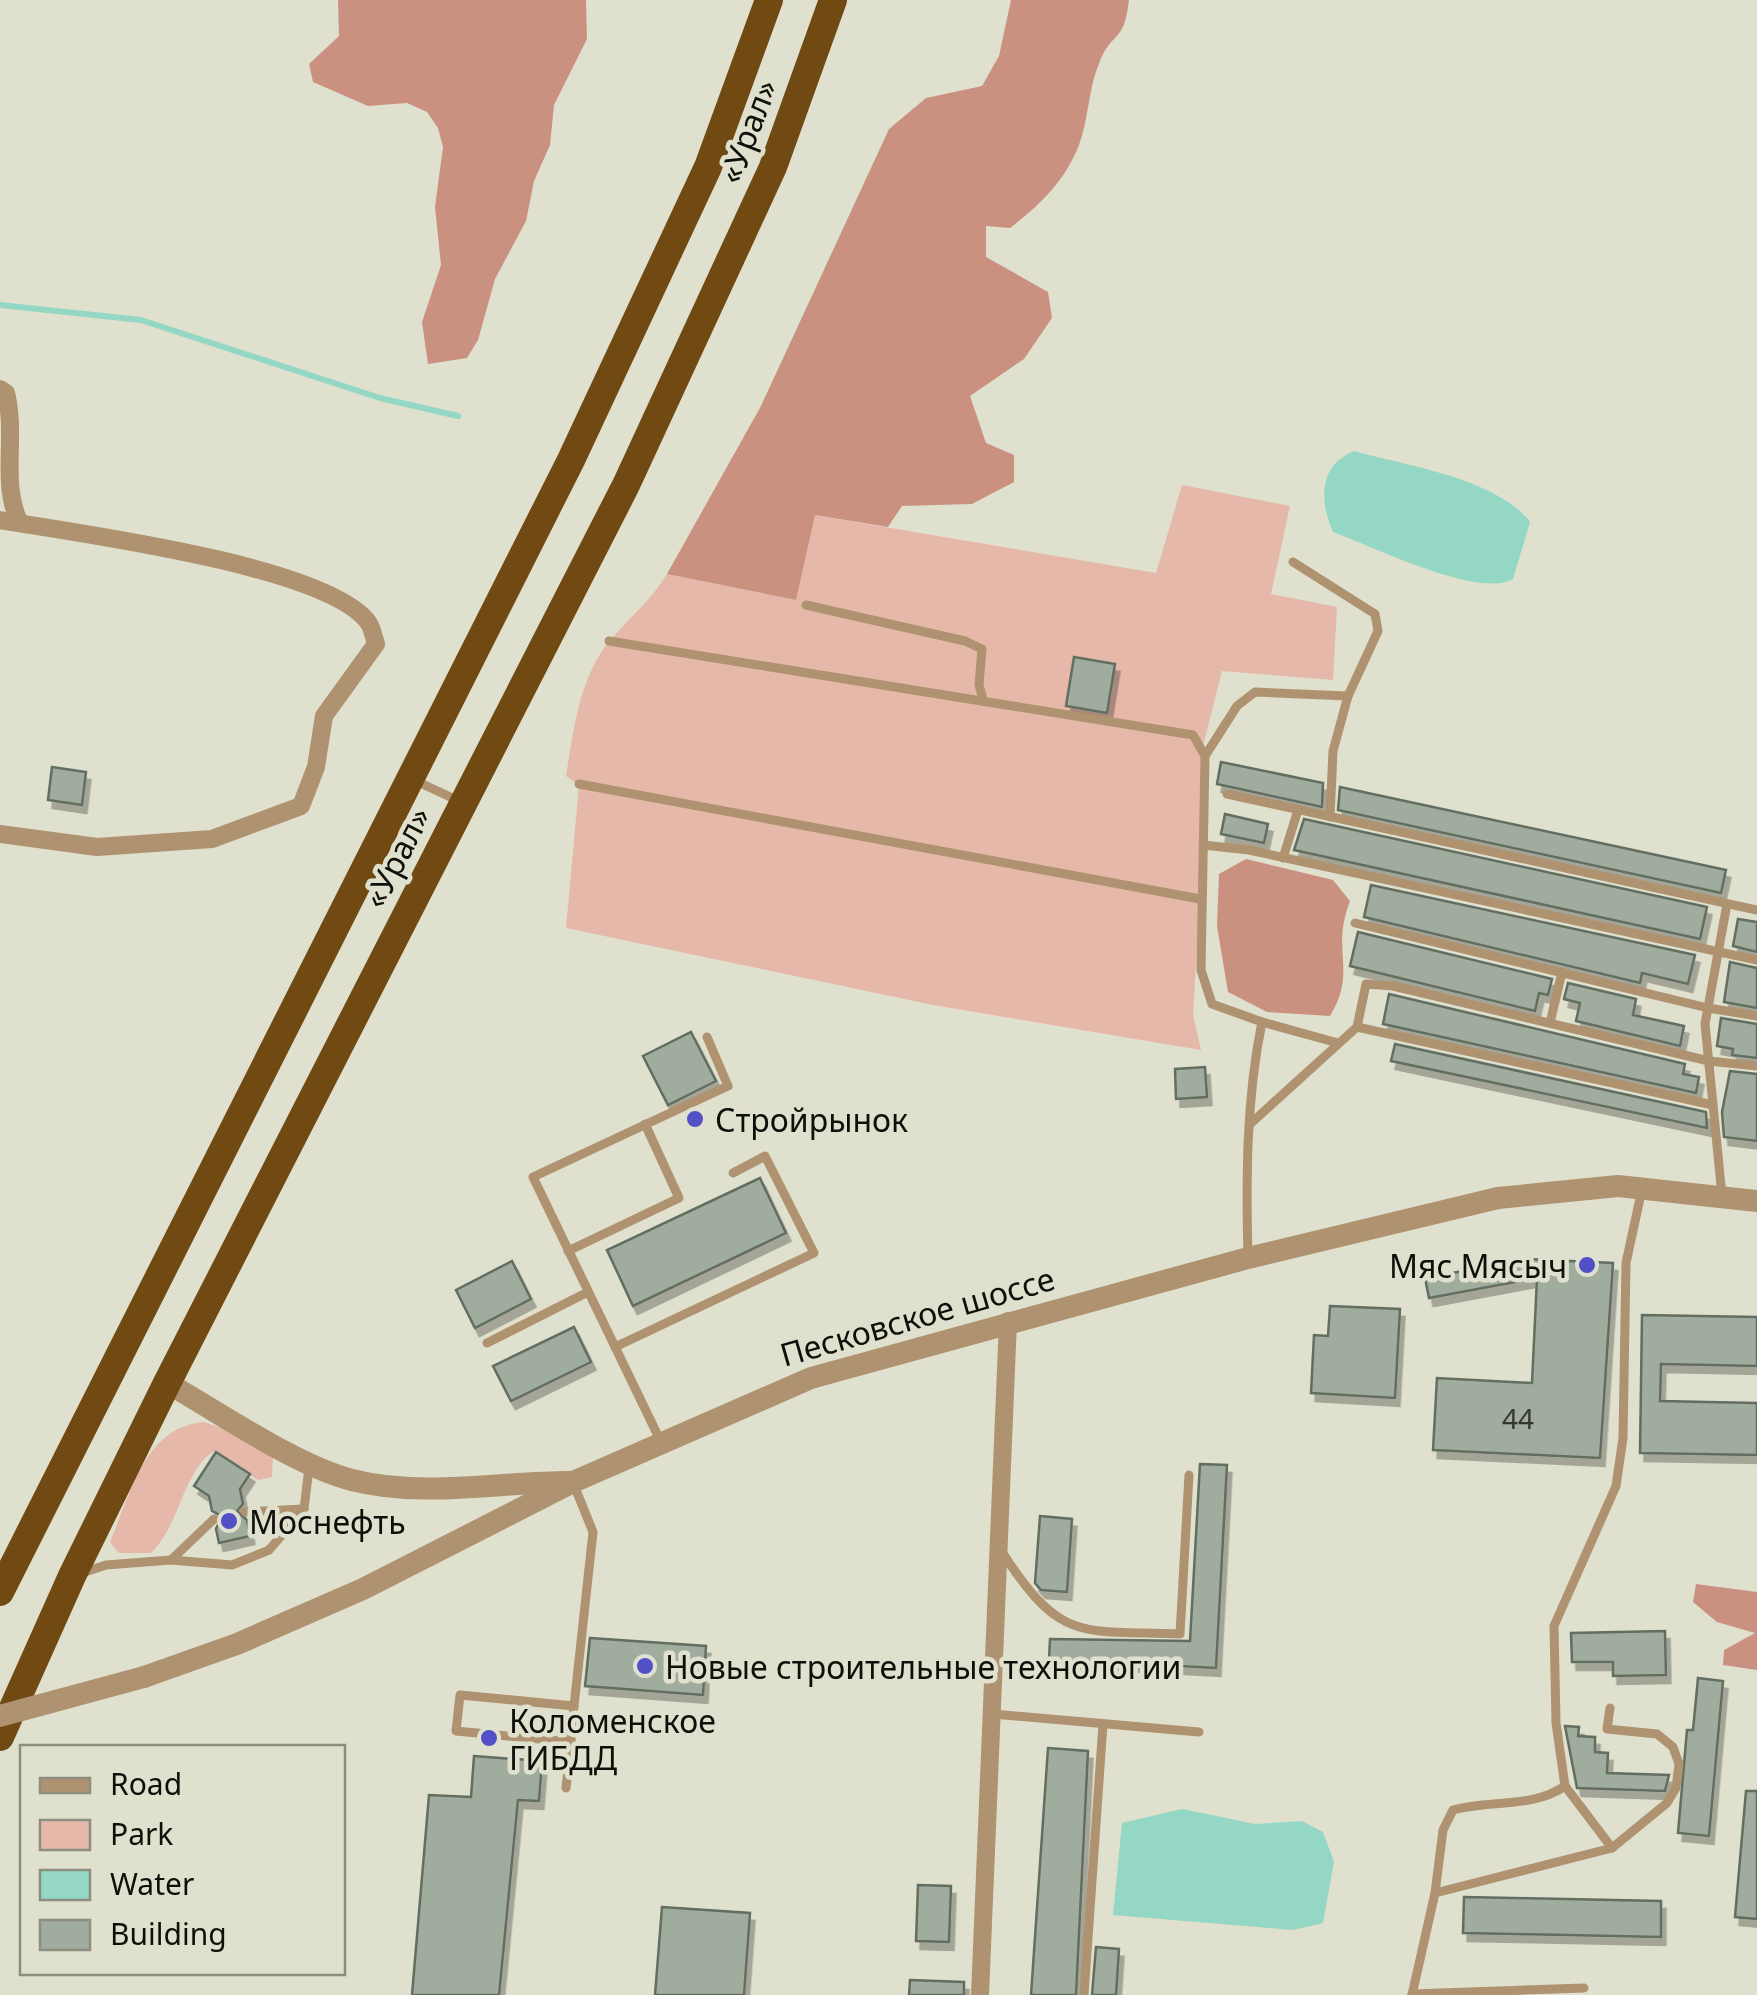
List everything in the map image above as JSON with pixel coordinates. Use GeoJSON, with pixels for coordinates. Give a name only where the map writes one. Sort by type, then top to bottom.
{"type":"FeatureCollection","features":[{"type":"Feature","properties":{"kind":"highway","name":"«Урал»"},"geometry":{"type":"LineString","coordinates":[[0,1592],[571,460],[708,167],[769,0]]}},
{"type":"Feature","properties":{"kind":"highway","name":"«Урал»"},"geometry":{"type":"LineString","coordinates":[[0,1737],[72,1576],[167,1383],[690,352],[773,166],[833,0]]}},
{"type":"Feature","properties":{"kind":"street"},"geometry":{"type":"LineString","coordinates":[[0,390],[6,393],[13,420],[8,505],[20,524]]}},
{"type":"Feature","properties":{"kind":"street"},"geometry":{"type":"LineString","coordinates":[[0,520],[214,558],[318,589],[368,622],[376,644],[324,716],[316,767],[300,806],[212,839],[97,847],[0,834]]}},
{"type":"Feature","properties":{"kind":"street","name":"Песковское шоссе"},"geometry":{"type":"LineString","coordinates":[[0,1716],[144,1677],[236,1644],[363,1589],[572,1482],[812,1378],[1248,1258],[1498,1198],[1570,1187],[1642,1187],[1757,1200]]}},
{"type":"Feature","properties":{"kind":"street"},"geometry":{"type":"LineString","coordinates":[[980,1995],[1008,1322]]}},
{"type":"Feature","properties":{"kind":"street"},"geometry":{"type":"LineString","coordinates":[[167,1383],[310,1462],[352,1480],[448,1488],[502,1482],[572,1482]]}},
{"type":"Feature","properties":{"kind":"street"},"geometry":{"type":"LineString","coordinates":[[502,1482],[516,1500],[514,1511]]}},
{"type":"Feature","properties":{"kind":"lane"},"geometry":{"type":"LineString","coordinates":[[1292,562],[1375,614],[1378,632],[1348,696],[1333,750],[1330,817]]}},
{"type":"Feature","properties":{"kind":"lane"},"geometry":{"type":"LineString","coordinates":[[806,605],[965,641],[982,649],[979,685],[983,699]]}},
{"type":"Feature","properties":{"kind":"lane"},"geometry":{"type":"LineString","coordinates":[[609,642],[1193,735],[1205,756],[1201,970],[1212,1004],[1338,1043]]}},
{"type":"Feature","properties":{"kind":"lane"},"geometry":{"type":"LineString","coordinates":[[1205,756],[1237,706],[1255,692],[1348,696]]}},
{"type":"Feature","properties":{"kind":"lane"},"geometry":{"type":"LineString","coordinates":[[410,778],[463,804]]}},
{"type":"Feature","properties":{"kind":"lane"},"geometry":{"type":"LineString","coordinates":[[580,784],[1200,899]]}},
{"type":"Feature","properties":{"kind":"lane"},"geometry":{"type":"LineString","coordinates":[[1228,794],[1757,910]]}},
{"type":"Feature","properties":{"kind":"lane"},"geometry":{"type":"LineString","coordinates":[[1283,858],[1298,810]]}},
{"type":"Feature","properties":{"kind":"lane"},"geometry":{"type":"LineString","coordinates":[[1203,844],[1757,960]]}},
{"type":"Feature","properties":{"kind":"lane"},"geometry":{"type":"LineString","coordinates":[[1723,1198],[1709,1061],[1708,1008],[1727,904]]}},
{"type":"Feature","properties":{"kind":"lane"},"geometry":{"type":"LineString","coordinates":[[1355,923],[1708,1008],[1757,1016]]}},
{"type":"Feature","properties":{"kind":"lane"},"geometry":{"type":"LineString","coordinates":[[1550,1023],[1562,972]]}},
{"type":"Feature","properties":{"kind":"lane"},"geometry":{"type":"LineString","coordinates":[[1249,1124],[1357,1027],[1366,984],[1393,986],[1709,1061],[1757,1066]]}},
{"type":"Feature","properties":{"kind":"lane"},"geometry":{"type":"LineString","coordinates":[[1248,1258],[1249,1124],[1253,1064],[1262,1022]]}},
{"type":"Feature","properties":{"kind":"lane"},"geometry":{"type":"LineString","coordinates":[[1357,1027],[1713,1106]]}},
{"type":"Feature","properties":{"kind":"lane"},"geometry":{"type":"LineString","coordinates":[[661,1442],[532,1177],[728,1086],[707,1037]]}},
{"type":"Feature","properties":{"kind":"lane"},"geometry":{"type":"LineString","coordinates":[[568,1250],[679,1198],[646,1124]]}},
{"type":"Feature","properties":{"kind":"lane"},"geometry":{"type":"LineString","coordinates":[[615,1347],[814,1253],[765,1156],[733,1173]]}},
{"type":"Feature","properties":{"kind":"lane"},"geometry":{"type":"LineString","coordinates":[[1612,1848],[1566,1786],[1556,1723],[1554,1626],[1616,1486],[1623,1438],[1626,1264],[1642,1187]]}},
{"type":"Feature","properties":{"kind":"lane"},"geometry":{"type":"LineString","coordinates":[[487,1343],[588,1292]]}},
{"type":"Feature","properties":{"kind":"lane"},"geometry":{"type":"LineString","coordinates":[[72,1576],[106,1565],[172,1560],[232,1565],[270,1550],[304,1509],[310,1462]]}},
{"type":"Feature","properties":{"kind":"lane"},"geometry":{"type":"LineString","coordinates":[[1000,1550],[1029,1594],[1050,1615],[1074,1628],[1180,1634],[1189,1474]]}},
{"type":"Feature","properties":{"kind":"lane"},"geometry":{"type":"LineString","coordinates":[[566,1788],[593,1532],[572,1482]]}},
{"type":"Feature","properties":{"kind":"lane"},"geometry":{"type":"LineString","coordinates":[[245,1512],[304,1509]]}},
{"type":"Feature","properties":{"kind":"lane"},"geometry":{"type":"LineString","coordinates":[[172,1560],[214,1519]]}},
{"type":"Feature","properties":{"kind":"lane"},"geometry":{"type":"LineString","coordinates":[[570,1742],[456,1731],[460,1695],[574,1706]]}},
{"type":"Feature","properties":{"kind":"lane"},"geometry":{"type":"LineString","coordinates":[[1435,1893],[1612,1848],[1667,1803],[1676,1788],[1679,1764],[1673,1746],[1656,1734],[1607,1729],[1610,1708]]}},
{"type":"Feature","properties":{"kind":"lane"},"geometry":{"type":"LineString","coordinates":[[993,1714],[1199,1732]]}},
{"type":"Feature","properties":{"kind":"lane"},"geometry":{"type":"LineString","coordinates":[[1084,1995],[1102,1724]]}},
{"type":"Feature","properties":{"kind":"lane"},"geometry":{"type":"LineString","coordinates":[[1566,1786],[1546,1800],[1486,1801],[1452,1810],[1443,1830],[1435,1893],[1412,1994],[1584,1988]]}},
{"type":"Feature","properties":{"kind":"green space"},"geometry":{"type":"Polygon","coordinates":[[[1182,485],[1290,506],[1271,594],[1337,607],[1333,680],[1222,671],[1202,750],[1203,845],[1193,1015],[1201,1050],[933,1005],[566,928],[579,785],[566,776],[580,703],[601,653],[667,574],[796,600],[814,515],[1156,573],[1182,485]]]}},
{"type":"Feature","properties":{"kind":"green space"},"geometry":{"type":"Polygon","coordinates":[[[204,1422],[231,1431],[273,1458],[272,1477],[258,1480],[214,1451],[195,1471],[169,1528],[151,1553],[119,1553],[110,1542],[142,1466],[167,1436],[204,1422]]]}},
{"type":"Feature","properties":{"kind":"shaded area"},"geometry":{"type":"Polygon","coordinates":[[[338,0],[586,0],[587,39],[554,105],[550,145],[534,181],[526,221],[495,279],[478,340],[467,358],[428,364],[422,322],[441,265],[435,207],[443,147],[438,128],[427,112],[407,103],[368,106],[313,82],[309,64],[339,36],[338,0]]]}},
{"type":"Feature","properties":{"kind":"shaded area"},"geometry":{"type":"Polygon","coordinates":[[[1011,0],[1129,0],[1124,24],[1096,71],[1082,135],[1067,170],[1041,201],[1010,228],[986,226],[986,257],[1048,292],[1052,318],[1024,359],[970,396],[986,443],[1014,455],[1014,482],[972,504],[902,506],[888,527],[815,515],[796,600],[667,574],[761,406],[889,129],[926,98],[982,86],[999,56],[1011,0]]]}},
{"type":"Feature","properties":{"kind":"shaded area"},"geometry":{"type":"Polygon","coordinates":[[[1246,859],[1333,880],[1350,901],[1342,934],[1342,986],[1330,1016],[1267,1012],[1228,992],[1217,926],[1219,874],[1246,859]]]}},
{"type":"Feature","properties":{"kind":"shaded area"},"geometry":{"type":"Polygon","coordinates":[[[1696,1584],[1757,1592],[1757,1670],[1723,1665],[1724,1650],[1755,1633],[1717,1622],[1693,1602],[1696,1584]]]}},
{"type":"Feature","properties":{"kind":"water"},"geometry":{"type":"Polygon","coordinates":[[[1354,451],[1473,484],[1515,507],[1530,522],[1513,579],[1497,583],[1451,577],[1333,532],[1325,508],[1325,485],[1334,465],[1354,451]]]}},
{"type":"Feature","properties":{"kind":"water"},"geometry":{"type":"Polygon","coordinates":[[[1182,1809],[1255,1824],[1302,1821],[1323,1832],[1334,1862],[1323,1923],[1293,1930],[1113,1915],[1122,1823],[1182,1809]]]}},
{"type":"Feature","properties":{"kind":"building"},"geometry":{"type":"Polygon","coordinates":[[[1074,657],[1115,664],[1107,713],[1066,706],[1074,657]]]}},
{"type":"Feature","properties":{"kind":"building"},"geometry":{"type":"Polygon","coordinates":[[[1221,762],[1323,783],[1322,807],[1217,784],[1221,762]]]}},
{"type":"Feature","properties":{"kind":"building"},"geometry":{"type":"Polygon","coordinates":[[[52,767],[86,772],[82,805],[48,800],[52,767]]]}},
{"type":"Feature","properties":{"kind":"building"},"geometry":{"type":"Polygon","coordinates":[[[1340,787],[1726,870],[1721,893],[1338,810],[1340,787]]]}},
{"type":"Feature","properties":{"kind":"building"},"geometry":{"type":"Polygon","coordinates":[[[1225,814],[1268,824],[1264,843],[1221,834],[1225,814]]]}},
{"type":"Feature","properties":{"kind":"building"},"geometry":{"type":"Polygon","coordinates":[[[1304,819],[1707,907],[1700,939],[1294,850],[1304,819]]]}},
{"type":"Feature","properties":{"kind":"building"},"geometry":{"type":"Polygon","coordinates":[[[1371,885],[1695,955],[1688,984],[1642,973],[1640,983],[1364,917],[1371,885]]]}},
{"type":"Feature","properties":{"kind":"building"},"geometry":{"type":"Polygon","coordinates":[[[1738,919],[1757,922],[1757,952],[1733,946],[1738,919]]]}},
{"type":"Feature","properties":{"kind":"building"},"geometry":{"type":"Polygon","coordinates":[[[1358,932],[1552,979],[1548,995],[1539,993],[1535,1011],[1350,966],[1358,932]]]}},
{"type":"Feature","properties":{"kind":"building"},"geometry":{"type":"Polygon","coordinates":[[[1730,962],[1757,968],[1757,1008],[1724,1002],[1730,962]]]}},
{"type":"Feature","properties":{"kind":"building"},"geometry":{"type":"Polygon","coordinates":[[[1568,983],[1636,999],[1633,1015],[1684,1026],[1680,1046],[1576,1021],[1580,1003],[1564,999],[1568,983]]]}},
{"type":"Feature","properties":{"kind":"building"},"geometry":{"type":"Polygon","coordinates":[[[1389,994],[1685,1064],[1683,1074],[1699,1077],[1696,1093],[1383,1024],[1389,994]]]}},
{"type":"Feature","properties":{"kind":"building"},"geometry":{"type":"Polygon","coordinates":[[[1721,1018],[1757,1024],[1757,1058],[1732,1055],[1733,1049],[1717,1046],[1721,1018]]]}},
{"type":"Feature","properties":{"kind":"building"},"geometry":{"type":"Polygon","coordinates":[[[691,1032],[716,1081],[668,1105],[643,1056],[691,1032]]]}},
{"type":"Feature","properties":{"kind":"building"},"geometry":{"type":"Polygon","coordinates":[[[1395,1044],[1706,1112],[1707,1128],[1391,1061],[1395,1044]]]}},
{"type":"Feature","properties":{"kind":"building"},"geometry":{"type":"Polygon","coordinates":[[[1205,1067],[1207,1097],[1176,1099],[1175,1069],[1205,1067]]]}},
{"type":"Feature","properties":{"kind":"building"},"geometry":{"type":"Polygon","coordinates":[[[1730,1071],[1757,1074],[1757,1141],[1724,1137],[1722,1112],[1730,1071]]]}},
{"type":"Feature","properties":{"kind":"building"},"geometry":{"type":"Polygon","coordinates":[[[760,1178],[786,1233],[633,1306],[607,1250],[760,1178]]]}},
{"type":"Feature","properties":{"kind":"building"},"geometry":{"type":"Polygon","coordinates":[[[1527,1259],[1613,1263],[1600,1458],[1433,1450],[1437,1378],[1532,1383],[1537,1278],[1429,1298],[1425,1278],[1527,1259]]]}},
{"type":"Feature","properties":{"kind":"building"},"geometry":{"type":"Polygon","coordinates":[[[512,1261],[531,1299],[475,1328],[456,1290],[512,1261]]]}},
{"type":"Feature","properties":{"kind":"building"},"geometry":{"type":"Polygon","coordinates":[[[1330,1306],[1400,1309],[1395,1398],[1311,1393],[1314,1335],[1328,1336],[1330,1306]]]}},
{"type":"Feature","properties":{"kind":"building"},"geometry":{"type":"Polygon","coordinates":[[[1642,1315],[1757,1317],[1757,1366],[1661,1364],[1660,1401],[1757,1403],[1757,1455],[1640,1453],[1642,1315]]]}},
{"type":"Feature","properties":{"kind":"building"},"geometry":{"type":"Polygon","coordinates":[[[574,1327],[591,1362],[511,1401],[493,1366],[574,1327]]]}},
{"type":"Feature","properties":{"kind":"building"},"geometry":{"type":"Polygon","coordinates":[[[216,1452],[250,1474],[240,1489],[243,1504],[237,1511],[247,1520],[250,1536],[219,1543],[216,1529],[222,1516],[212,1511],[209,1496],[194,1486],[216,1452]]]}},
{"type":"Feature","properties":{"kind":"building"},"geometry":{"type":"Polygon","coordinates":[[[1200,1464],[1227,1465],[1216,1668],[1049,1659],[1050,1639],[1190,1641],[1200,1464]]]}},
{"type":"Feature","properties":{"kind":"building"},"geometry":{"type":"Polygon","coordinates":[[[1040,1516],[1072,1519],[1067,1592],[1041,1590],[1035,1583],[1040,1516]]]}},
{"type":"Feature","properties":{"kind":"building"},"geometry":{"type":"Polygon","coordinates":[[[1665,1631],[1666,1675],[1613,1676],[1613,1662],[1572,1662],[1571,1633],[1665,1631]]]}},
{"type":"Feature","properties":{"kind":"building","name":"Новые строительные технологии"},"geometry":{"type":"Polygon","coordinates":[[[590,1638],[706,1646],[703,1695],[585,1686],[590,1638]]]}},
{"type":"Feature","properties":{"kind":"building"},"geometry":{"type":"Polygon","coordinates":[[[1698,1678],[1723,1681],[1709,1836],[1678,1833],[1687,1730],[1693,1730],[1698,1678]]]}},
{"type":"Feature","properties":{"kind":"building"},"geometry":{"type":"Polygon","coordinates":[[[1565,1726],[1579,1727],[1578,1736],[1595,1737],[1595,1752],[1608,1753],[1607,1773],[1669,1775],[1665,1791],[1577,1788],[1565,1726]]]}},
{"type":"Feature","properties":{"kind":"building"},"geometry":{"type":"Polygon","coordinates":[[[1048,1748],[1088,1751],[1076,1995],[1031,1995],[1048,1748]]]}},
{"type":"Feature","properties":{"kind":"building"},"geometry":{"type":"Polygon","coordinates":[[[474,1756],[542,1761],[539,1801],[518,1800],[499,1995],[412,1995],[429,1795],[471,1797],[474,1756]]]}},
{"type":"Feature","properties":{"kind":"building"},"geometry":{"type":"Polygon","coordinates":[[[1746,1791],[1757,1791],[1757,1919],[1735,1917],[1746,1791]]]}},
{"type":"Feature","properties":{"kind":"building"},"geometry":{"type":"Polygon","coordinates":[[[918,1885],[951,1886],[949,1942],[916,1941],[918,1885]]]}},
{"type":"Feature","properties":{"kind":"building"},"geometry":{"type":"Polygon","coordinates":[[[1464,1897],[1661,1901],[1661,1937],[1463,1933],[1464,1897]]]}},
{"type":"Feature","properties":{"kind":"building"},"geometry":{"type":"Polygon","coordinates":[[[662,1907],[750,1913],[744,1995],[655,1995],[662,1907]]]}},
{"type":"Feature","properties":{"kind":"building"},"geometry":{"type":"Polygon","coordinates":[[[1096,1947],[1119,1949],[1116,1995],[1092,1995],[1096,1947]]]}},
{"type":"Feature","properties":{"kind":"building"},"geometry":{"type":"Polygon","coordinates":[[[910,1980],[964,1982],[964,1995],[909,1995],[910,1980]]]}},
{"type":"Feature","properties":{"kind":"waterway"},"geometry":{"type":"LineString","coordinates":[[0,305],[141,320],[380,398],[458,416]]}},
{"type":"Feature","properties":{"kind":"place","name":"Стройрынок"},"geometry":{"type":"Point","coordinates":[695,1119]}},
{"type":"Feature","properties":{"kind":"place","name":"Мяс Мясыч"},"geometry":{"type":"Point","coordinates":[1587,1265]}},
{"type":"Feature","properties":{"kind":"place","name":"Моснефть"},"geometry":{"type":"Point","coordinates":[229,1521]}},
{"type":"Feature","properties":{"kind":"place","name":"Новые строительные технологии"},"geometry":{"type":"Point","coordinates":[645,1666]}},
{"type":"Feature","properties":{"kind":"place","name":"Коломенское ГИБДД"},"geometry":{"type":"Point","coordinates":[489,1738]}}]}
